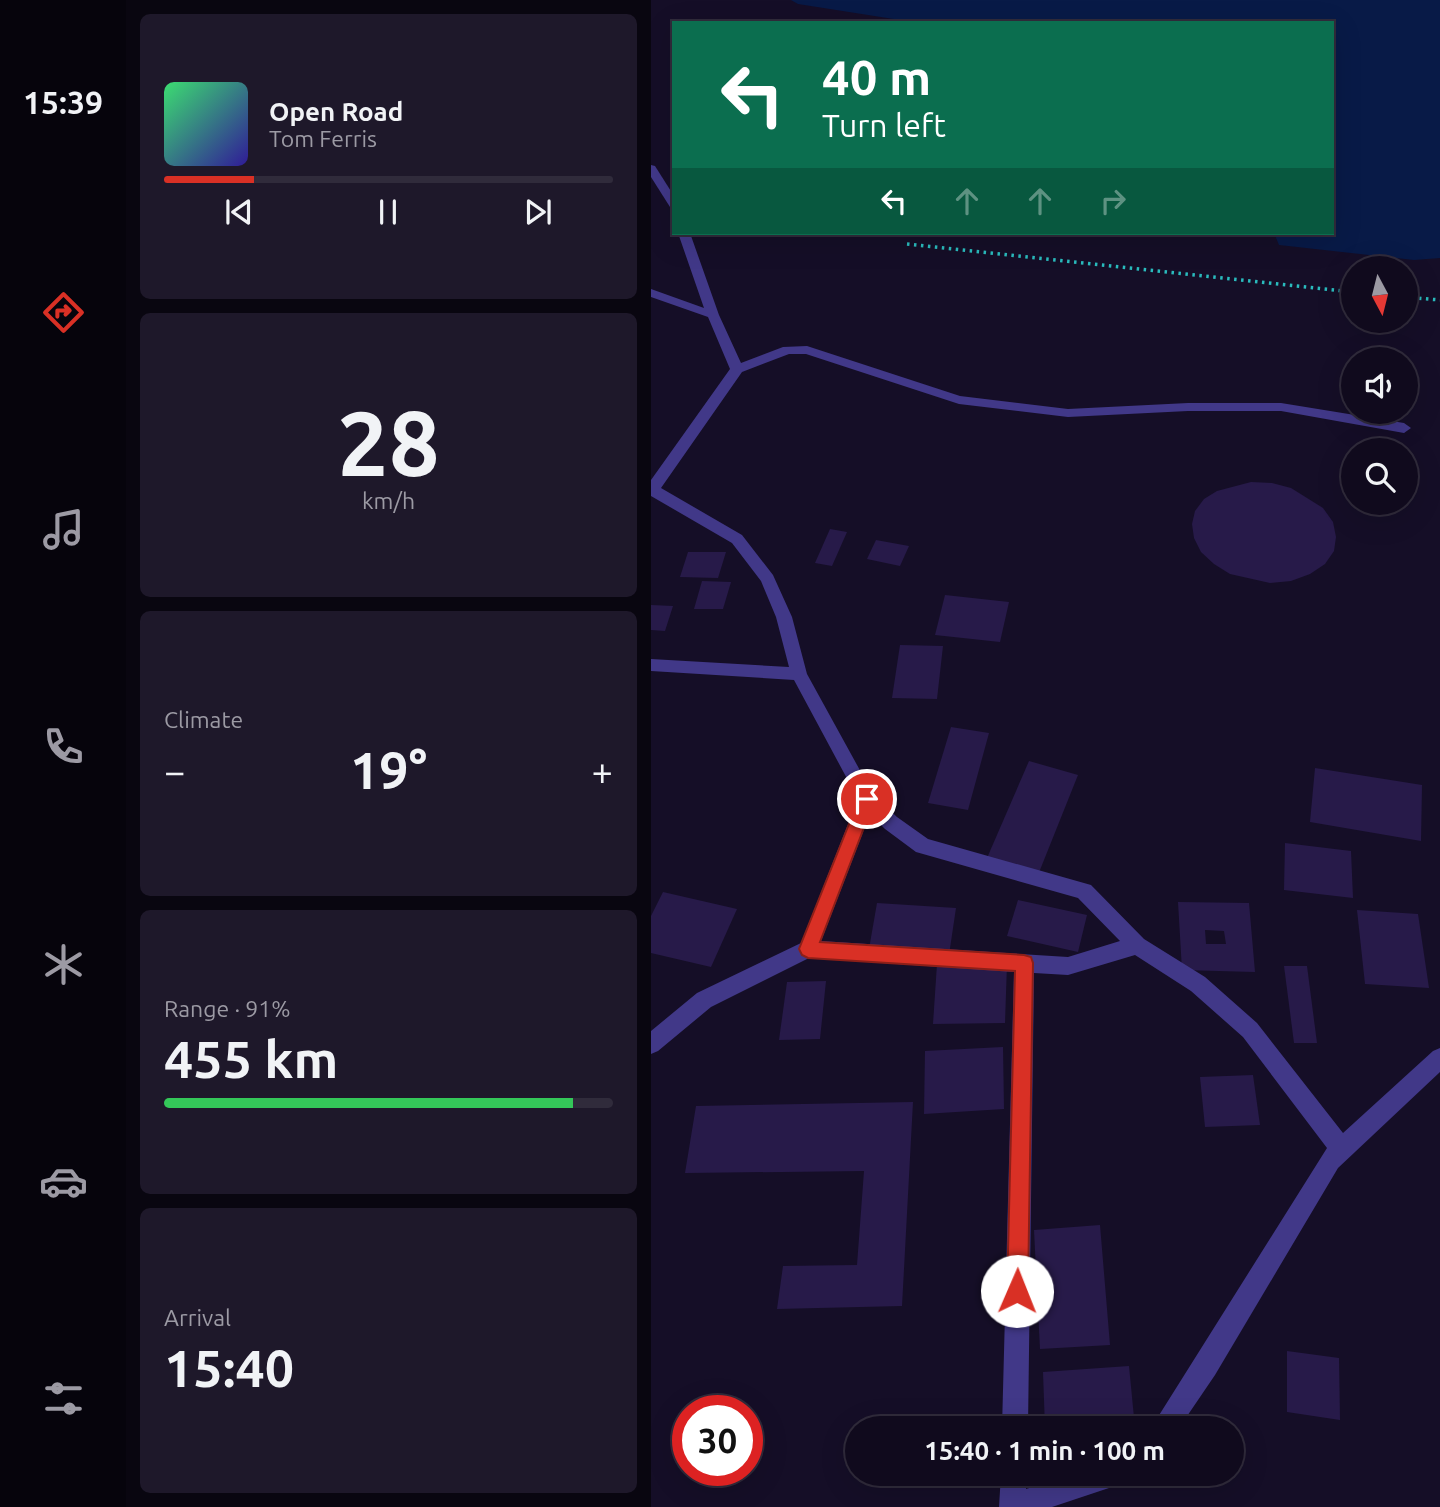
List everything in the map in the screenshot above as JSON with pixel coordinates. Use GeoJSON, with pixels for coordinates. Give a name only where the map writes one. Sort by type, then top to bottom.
{"type":"FeatureCollection","features":[{"type":"Feature","properties":{"kind":"street"},"geometry":{"type":"LineString","coordinates":[[651,168],[672,202]]}},
{"type":"Feature","properties":{"kind":"street"},"geometry":{"type":"LineString","coordinates":[[685,235],[713,314],[737,369]]}},
{"type":"Feature","properties":{"kind":"street"},"geometry":{"type":"LineString","coordinates":[[651,293],[713,314]]}},
{"type":"Feature","properties":{"kind":"street"},"geometry":{"type":"LineString","coordinates":[[1342,1149],[1250,1030],[1198,984],[1137,945],[1084,891],[923,846],[891,823],[867,799],[799,674],[783,617],[768,579],[737,539],[652,490],[737,369],[788,349],[807,350],[959,400],[1067,413],[1188,407],[1281,407],[1404,428]]}},
{"type":"Feature","properties":{"kind":"street"},"geometry":{"type":"LineString","coordinates":[[651,665],[799,674]]}},
{"type":"Feature","properties":{"kind":"street"},"geometry":{"type":"LineString","coordinates":[[808,949],[867,799]]}},
{"type":"Feature","properties":{"kind":"street"},"geometry":{"type":"LineString","coordinates":[[651,1044],[703,1000],[808,949],[1068,966],[1137,945]]}},
{"type":"Feature","properties":{"kind":"street"},"geometry":{"type":"LineString","coordinates":[[1014,1416],[1024,963]]}},
{"type":"Feature","properties":{"kind":"street"},"geometry":{"type":"LineString","coordinates":[[1172,1416],[1206,1366],[1330,1160],[1440,1058]]}},
{"type":"Feature","properties":{"kind":"street"},"geometry":{"type":"LineString","coordinates":[[1013,1486],[1012,1507],[1078,1486]]}},
{"type":"Feature","properties":{"kind":"path"},"geometry":{"type":"LineString","coordinates":[[907,244],[1341,291]]}},
{"type":"Feature","properties":{"kind":"path"},"geometry":{"type":"LineString","coordinates":[[1418,298],[1440,300]]}},
{"type":"Feature","properties":{"kind":"water"},"geometry":{"type":"Polygon","coordinates":[[[791,0],[1440,0],[1440,258],[1418,260],[1418,256],[1378,256],[1279,245],[1275,235],[1334,235],[1334,21],[906,21],[798,4],[791,0]]]}},
{"type":"Feature","properties":{"kind":"building"},"geometry":{"type":"Polygon","coordinates":[[[1251,482],[1272,483],[1291,488],[1323,508],[1333,522],[1336,537],[1334,551],[1325,564],[1310,574],[1291,581],[1270,583],[1230,574],[1201,552],[1194,538],[1192,524],[1195,511],[1204,499],[1217,491],[1251,482]]]}},
{"type":"Feature","properties":{"kind":"building"},"geometry":{"type":"Polygon","coordinates":[[[830,529],[847,532],[832,566],[815,563],[830,529]]]}},
{"type":"Feature","properties":{"kind":"building"},"geometry":{"type":"Polygon","coordinates":[[[876,540],[909,546],[900,566],[867,559],[876,540]]]}},
{"type":"Feature","properties":{"kind":"building"},"geometry":{"type":"Polygon","coordinates":[[[688,552],[726,552],[718,578],[680,577],[688,552]]]}},
{"type":"Feature","properties":{"kind":"building"},"geometry":{"type":"Polygon","coordinates":[[[702,581],[731,582],[723,609],[694,609],[702,581]]]}},
{"type":"Feature","properties":{"kind":"building"},"geometry":{"type":"Polygon","coordinates":[[[945,595],[1009,602],[1000,642],[935,635],[945,595]]]}},
{"type":"Feature","properties":{"kind":"building"},"geometry":{"type":"Polygon","coordinates":[[[651,605],[673,606],[665,631],[651,630],[651,605]]]}},
{"type":"Feature","properties":{"kind":"building"},"geometry":{"type":"Polygon","coordinates":[[[900,645],[943,646],[937,699],[892,698],[900,645]]]}},
{"type":"Feature","properties":{"kind":"building"},"geometry":{"type":"Polygon","coordinates":[[[951,727],[989,733],[968,810],[928,803],[951,727]]]}},
{"type":"Feature","properties":{"kind":"building"},"geometry":{"type":"Polygon","coordinates":[[[1029,761],[1078,775],[1038,875],[987,858],[1029,761]]]}},
{"type":"Feature","properties":{"kind":"building"},"geometry":{"type":"Polygon","coordinates":[[[1315,768],[1422,785],[1421,841],[1310,822],[1315,768]]]}},
{"type":"Feature","properties":{"kind":"building"},"geometry":{"type":"Polygon","coordinates":[[[1285,843],[1351,851],[1353,898],[1284,890],[1285,843]]]}},
{"type":"Feature","properties":{"kind":"building"},"geometry":{"type":"Polygon","coordinates":[[[663,892],[737,909],[711,967],[651,953],[651,916],[663,892]]]}},
{"type":"Feature","properties":{"kind":"building"},"geometry":{"type":"Polygon","coordinates":[[[1018,900],[1087,915],[1078,952],[1007,936],[1018,900]]]}},
{"type":"Feature","properties":{"kind":"building"},"geometry":{"type":"Polygon","coordinates":[[[1178,902],[1249,903],[1255,972],[1182,970],[1178,902]],[[1205,930],[1206,944],[1226,944],[1224,931],[1205,930]]]}},
{"type":"Feature","properties":{"kind":"building"},"geometry":{"type":"Polygon","coordinates":[[[877,903],[956,908],[949,955],[869,949],[877,903]]]}},
{"type":"Feature","properties":{"kind":"building"},"geometry":{"type":"Polygon","coordinates":[[[1357,910],[1418,914],[1429,988],[1365,984],[1357,910]]]}},
{"type":"Feature","properties":{"kind":"building"},"geometry":{"type":"Polygon","coordinates":[[[937,964],[1007,964],[1005,1023],[933,1024],[937,964]]]}},
{"type":"Feature","properties":{"kind":"building"},"geometry":{"type":"Polygon","coordinates":[[[1284,966],[1307,966],[1317,1043],[1294,1043],[1284,966]]]}},
{"type":"Feature","properties":{"kind":"building"},"geometry":{"type":"Polygon","coordinates":[[[826,981],[820,1039],[779,1040],[787,982],[826,981]]]}},
{"type":"Feature","properties":{"kind":"building"},"geometry":{"type":"Polygon","coordinates":[[[1003,1047],[1004,1109],[924,1114],[925,1051],[1003,1047]]]}},
{"type":"Feature","properties":{"kind":"building"},"geometry":{"type":"Polygon","coordinates":[[[1253,1075],[1260,1125],[1205,1127],[1200,1077],[1253,1075]]]}},
{"type":"Feature","properties":{"kind":"building"},"geometry":{"type":"Polygon","coordinates":[[[913,1102],[902,1306],[777,1309],[783,1266],[857,1265],[864,1171],[685,1173],[696,1106],[913,1102]]]}},
{"type":"Feature","properties":{"kind":"building"},"geometry":{"type":"Polygon","coordinates":[[[1100,1225],[1110,1345],[1040,1349],[1034,1230],[1100,1225]]]}},
{"type":"Feature","properties":{"kind":"building"},"geometry":{"type":"Polygon","coordinates":[[[1287,1351],[1339,1358],[1340,1420],[1287,1412],[1287,1351]]]}},
{"type":"Feature","properties":{"kind":"building"},"geometry":{"type":"Polygon","coordinates":[[[1129,1366],[1134,1416],[1045,1416],[1043,1372],[1129,1366]]]}},
{"type":"Feature","properties":{"kind":"route"},"geometry":{"type":"LineString","coordinates":[[867,799],[808,949],[1024,963],[1017,1291]]}}]}
